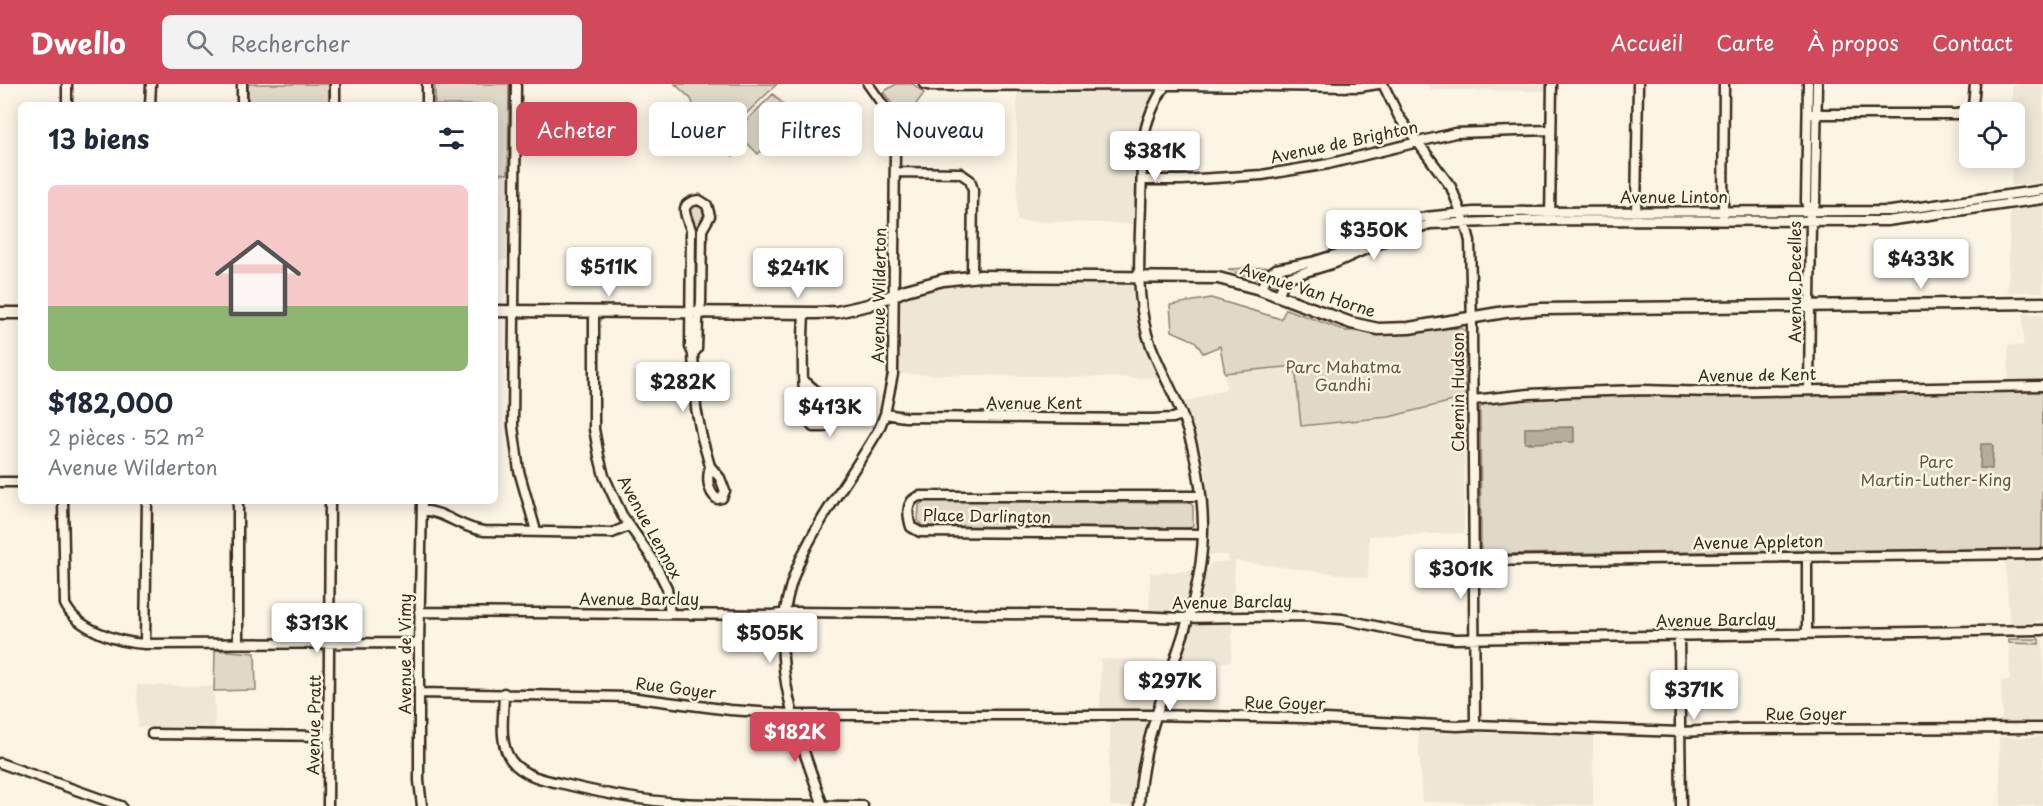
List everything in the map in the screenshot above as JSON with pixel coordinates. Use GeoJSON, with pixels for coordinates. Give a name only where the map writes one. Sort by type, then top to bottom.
{"type":"FeatureCollection","features":[{"type":"Feature","properties":{"kind":"main road","name":"Avenue Van Horne"},"geometry":{"type":"LineString","coordinates":[[498,311],[804,313],[852,309],[943,280],[972,276],[1218,278],[1278,296],[1344,321],[1378,328],[1409,328],[1472,317],[1542,309],[2043,303]]}},
{"type":"Feature","properties":{"kind":"main road"},"geometry":{"type":"LineString","coordinates":[[0,313],[18,313]]}},
{"type":"Feature","properties":{"kind":"street"},"geometry":{"type":"LineString","coordinates":[[67,84],[67,102]]}},
{"type":"Feature","properties":{"kind":"street"},"geometry":{"type":"LineString","coordinates":[[150,102],[151,84]]}},
{"type":"Feature","properties":{"kind":"street"},"geometry":{"type":"LineString","coordinates":[[242,84],[242,102]]}},
{"type":"Feature","properties":{"kind":"street"},"geometry":{"type":"LineString","coordinates":[[335,84],[335,102]]}},
{"type":"Feature","properties":{"kind":"street"},"geometry":{"type":"LineString","coordinates":[[427,84],[427,102]]}},
{"type":"Feature","properties":{"kind":"street"},"geometry":{"type":"LineString","coordinates":[[516,84],[514,438],[519,471],[536,531]]}},
{"type":"Feature","properties":{"kind":"street","name":"Avenue Wilderton"},"geometry":{"type":"LineString","coordinates":[[823,806],[792,713],[783,660],[784,614],[790,587],[803,552],[874,437],[885,414],[893,374],[895,146],[884,104],[868,84]]}},
{"type":"Feature","properties":{"kind":"street"},"geometry":{"type":"LineString","coordinates":[[924,84],[931,86],[1283,85],[1359,87],[1381,84]]}},
{"type":"Feature","properties":{"kind":"street","name":"Chemin Hudson"},"geometry":{"type":"LineString","coordinates":[[1381,84],[1399,117],[1447,181],[1465,222],[1471,255],[1475,724]]}},
{"type":"Feature","properties":{"kind":"street"},"geometry":{"type":"LineString","coordinates":[[1550,217],[1552,84]]}},
{"type":"Feature","properties":{"kind":"street"},"geometry":{"type":"LineString","coordinates":[[1636,216],[1638,84]]}},
{"type":"Feature","properties":{"kind":"street"},"geometry":{"type":"LineString","coordinates":[[1723,216],[1724,84]]}},
{"type":"Feature","properties":{"kind":"street","name":"Avenue Decelles"},"geometry":{"type":"LineString","coordinates":[[1808,84],[1812,114],[1815,204],[1810,216],[1809,389]]}},
{"type":"Feature","properties":{"kind":"street","name":"Avenue Decelles"},"geometry":{"type":"LineString","coordinates":[[1812,114],[1817,84]]}},
{"type":"Feature","properties":{"kind":"street"},"geometry":{"type":"LineString","coordinates":[[1812,114],[1956,114],[1965,112],[1973,106],[1975,84]]}},
{"type":"Feature","properties":{"kind":"street"},"geometry":{"type":"LineString","coordinates":[[1139,806],[1141,772],[1155,716],[1189,617],[1198,581],[1203,534],[1197,461],[1182,415],[1148,336],[1143,314],[1141,277],[1143,139],[1165,85]]}},
{"type":"Feature","properties":{"kind":"street","name":"Avenue de Brighton"},"geometry":{"type":"LineString","coordinates":[[1142,180],[1234,177],[1275,173],[1328,164],[1455,133],[1551,130]]}},
{"type":"Feature","properties":{"kind":"street"},"geometry":{"type":"LineString","coordinates":[[895,172],[960,173],[970,180],[973,190],[972,276]]}},
{"type":"Feature","properties":{"kind":"street","name":"Avenue Linton"},"geometry":{"type":"LineString","coordinates":[[1260,290],[1269,274],[1276,269],[1313,266],[1352,257],[1394,236],[1430,224],[1550,217],[1810,216],[1891,211],[2043,190]]}},
{"type":"Feature","properties":{"kind":"street","name":"Avenue Linton"},"geometry":{"type":"LineString","coordinates":[[1810,216],[1887,221],[2043,199]]}},
{"type":"Feature","properties":{"kind":"street"},"geometry":{"type":"LineString","coordinates":[[694,312],[702,230],[710,216],[707,205],[698,200],[688,204],[684,214],[691,230],[694,312],[697,349],[693,354],[696,408],[711,466]]}},
{"type":"Feature","properties":{"kind":"street","name":"Avenue Linton"},"geometry":{"type":"LineString","coordinates":[[1278,296],[1284,282],[1289,277],[1407,222],[1425,217],[1462,213],[1550,217]]}},
{"type":"Feature","properties":{"kind":"street","name":"Avenue Lennox"},"geometry":{"type":"LineString","coordinates":[[594,312],[596,443],[609,487],[629,526],[636,533],[660,572],[669,592],[670,614]]}},
{"type":"Feature","properties":{"kind":"street"},"geometry":{"type":"LineString","coordinates":[[804,313],[804,381],[807,416],[810,423],[818,428],[824,427],[831,419],[828,409],[818,394],[804,381]]}},
{"type":"Feature","properties":{"kind":"street","name":"Avenue de Kent"},"geometry":{"type":"LineString","coordinates":[[1473,400],[1529,394],[1641,390],[1710,392],[2043,386]]}},
{"type":"Feature","properties":{"kind":"street","name":"Avenue Kent"},"geometry":{"type":"LineString","coordinates":[[885,414],[905,417],[1151,419],[1173,418],[1182,415]]}},
{"type":"Feature","properties":{"kind":"street"},"geometry":{"type":"LineString","coordinates":[[0,482],[18,482]]}},
{"type":"Feature","properties":{"kind":"street","name":"Place Darlington"},"geometry":{"type":"LineString","coordinates":[[1201,496],[920,496],[911,499],[909,503],[909,521],[911,527],[920,532],[1203,534]]}},
{"type":"Feature","properties":{"kind":"street"},"geometry":{"type":"LineString","coordinates":[[63,504],[64,604],[70,614],[88,626],[114,638],[128,643],[145,644],[419,644]]}},
{"type":"Feature","properties":{"kind":"street"},"geometry":{"type":"LineString","coordinates":[[145,644],[147,504]]}},
{"type":"Feature","properties":{"kind":"street"},"geometry":{"type":"LineString","coordinates":[[238,504],[238,643]]}},
{"type":"Feature","properties":{"kind":"street","name":"Avenue Pratt"},"geometry":{"type":"LineString","coordinates":[[328,806],[330,504]]}},
{"type":"Feature","properties":{"kind":"street"},"geometry":{"type":"LineString","coordinates":[[422,506],[471,529],[612,532],[629,526]]}},
{"type":"Feature","properties":{"kind":"street","name":"Avenue de Vimy"},"geometry":{"type":"LineString","coordinates":[[422,506],[419,644],[419,782],[422,806]]}},
{"type":"Feature","properties":{"kind":"street","name":"Avenue Appleton"},"geometry":{"type":"LineString","coordinates":[[1474,561],[2043,554]]}},
{"type":"Feature","properties":{"kind":"street"},"geometry":{"type":"LineString","coordinates":[[1807,556],[1807,634]]}},
{"type":"Feature","properties":{"kind":"street","name":"Avenue Barclay"},"geometry":{"type":"LineString","coordinates":[[420,612],[670,614],[784,614],[794,612],[1326,617],[1413,634],[1474,639],[2043,630]]}},
{"type":"Feature","properties":{"kind":"street"},"geometry":{"type":"LineString","coordinates":[[1679,636],[1682,732],[1681,806]]}},
{"type":"Feature","properties":{"kind":"street","name":"Rue Goyer"},"geometry":{"type":"LineString","coordinates":[[420,693],[629,697],[730,710],[804,715],[1306,718],[1457,726],[1475,724],[1682,732],[1737,729],[2043,728]]}},
{"type":"Feature","properties":{"kind":"street"},"geometry":{"type":"LineString","coordinates":[[504,693],[506,753],[517,767],[530,774],[581,788],[660,801],[700,804],[863,806]]}},
{"type":"Feature","properties":{"kind":"street"},"geometry":{"type":"LineString","coordinates":[[152,734],[329,736]]}},
{"type":"Feature","properties":{"kind":"street"},"geometry":{"type":"LineString","coordinates":[[0,763],[121,806]]}},
{"type":"Feature","properties":{"kind":"shaded area"},"geometry":{"type":"Polygon","coordinates":[[[1427,84],[1548,84],[1548,91],[1430,90],[1427,84]]]}},
{"type":"Feature","properties":{"kind":"shaded area"},"geometry":{"type":"Polygon","coordinates":[[[2012,84],[2043,84],[2043,182],[2011,186],[2012,168],[2025,168],[2025,102],[2012,102],[2012,84]]]}},
{"type":"Feature","properties":{"kind":"shaded area"},"geometry":{"type":"Polygon","coordinates":[[[1017,86],[1164,86],[1149,114],[1139,224],[1017,221],[1017,86]]]}},
{"type":"Feature","properties":{"kind":"shaded area"},"geometry":{"type":"Polygon","coordinates":[[[498,173],[508,174],[508,260],[498,260],[498,173]]]}},
{"type":"Feature","properties":{"kind":"shaded area"},"geometry":{"type":"Polygon","coordinates":[[[2043,205],[2043,292],[2008,292],[2010,210],[2043,205]]]}},
{"type":"Feature","properties":{"kind":"shaded area"},"geometry":{"type":"Polygon","coordinates":[[[1141,277],[1134,289],[1134,304],[1141,337],[1166,378],[893,374],[894,295],[943,280],[1141,277]]]}},
{"type":"Feature","properties":{"kind":"shaded area"},"geometry":{"type":"Polygon","coordinates":[[[2023,314],[2043,314],[2043,379],[2009,380],[2008,345],[2023,346],[2023,314]]]}},
{"type":"Feature","properties":{"kind":"shaded area"},"geometry":{"type":"Polygon","coordinates":[[[1295,366],[1301,425],[1389,417],[1465,398],[1464,533],[1369,536],[1368,578],[1235,561],[1231,661],[1218,663],[1220,717],[1155,716],[1139,806],[1110,806],[1111,716],[1100,716],[1101,659],[1174,660],[1189,617],[1149,617],[1150,573],[1207,570],[1211,563],[1229,561],[1228,555],[1208,555],[1211,532],[1206,473],[1201,449],[1185,402],[1226,389],[1225,373],[1295,366]]]}},
{"type":"Feature","properties":{"kind":"shaded area"},"geometry":{"type":"Polygon","coordinates":[[[1574,427],[1574,442],[1525,443],[1525,428],[1574,427]]]}},
{"type":"Feature","properties":{"kind":"shaded area"},"geometry":{"type":"Polygon","coordinates":[[[1981,444],[1993,445],[1992,469],[1980,468],[1981,444]]]}},
{"type":"Feature","properties":{"kind":"shaded area"},"geometry":{"type":"Polygon","coordinates":[[[2005,560],[2043,562],[2043,621],[2010,624],[2005,560]]]}},
{"type":"Feature","properties":{"kind":"shaded area"},"geometry":{"type":"Polygon","coordinates":[[[2009,639],[2043,639],[2043,720],[1999,722],[2002,716],[2001,681],[2010,680],[2009,639]]]}},
{"type":"Feature","properties":{"kind":"shaded area"},"geometry":{"type":"Polygon","coordinates":[[[137,685],[214,686],[215,728],[138,727],[137,685]]]}},
{"type":"Feature","properties":{"kind":"shaded area"},"geometry":{"type":"Polygon","coordinates":[[[1418,731],[1593,735],[1593,805],[1422,802],[1418,731]]]}},
{"type":"Feature","properties":{"kind":"shaded area"},"geometry":{"type":"Polygon","coordinates":[[[1999,737],[2043,737],[2043,806],[2001,806],[1999,737]]]}},
{"type":"Feature","properties":{"kind":"green space"},"geometry":{"type":"Polygon","coordinates":[[[248,84],[329,84],[329,102],[248,102],[248,84]]]}},
{"type":"Feature","properties":{"kind":"green space"},"geometry":{"type":"Polygon","coordinates":[[[435,84],[509,84],[508,174],[498,173],[498,102],[435,102],[435,84]]]}},
{"type":"Feature","properties":{"kind":"green space"},"geometry":{"type":"Polygon","coordinates":[[[675,84],[777,84],[747,113],[747,102],[692,102],[675,84]]]}},
{"type":"Feature","properties":{"kind":"green space"},"geometry":{"type":"Polygon","coordinates":[[[896,84],[913,84],[924,93],[918,102],[891,102],[883,92],[896,84]]]}},
{"type":"Feature","properties":{"kind":"green space"},"geometry":{"type":"Polygon","coordinates":[[[773,94],[781,102],[765,102],[773,94]]]}},
{"type":"Feature","properties":{"kind":"green space"},"geometry":{"type":"Polygon","coordinates":[[[759,108],[758,154],[747,143],[747,120],[759,108]]]}},
{"type":"Feature","properties":{"kind":"green space"},"geometry":{"type":"Polygon","coordinates":[[[696,205],[703,207],[704,214],[699,226],[697,250],[694,248],[695,225],[689,210],[696,205]]]}},
{"type":"Feature","properties":{"kind":"green space"},"geometry":{"type":"Polygon","coordinates":[[[1307,266],[1307,268],[1285,274],[1276,286],[1269,282],[1276,273],[1307,266]]]}},
{"type":"Feature","properties":{"kind":"green space"},"geometry":{"type":"Polygon","coordinates":[[[1268,267],[1258,279],[1228,270],[1229,269],[1268,267]]]}},
{"type":"Feature","properties":{"kind":"green space","name":"Parc Mahatma Gandhi"},"geometry":{"type":"Polygon","coordinates":[[[1211,298],[1281,319],[1286,309],[1346,331],[1462,328],[1465,331],[1465,398],[1389,417],[1301,426],[1295,366],[1225,373],[1220,346],[1203,353],[1195,341],[1172,331],[1170,305],[1211,298]]]}},
{"type":"Feature","properties":{"kind":"green space","name":"Parc Martin-Luther-King"},"geometry":{"type":"Polygon","coordinates":[[[2043,391],[2042,549],[1485,554],[1481,550],[1480,408],[1483,404],[1536,397],[2043,391]]]}},
{"type":"Feature","properties":{"kind":"green space"},"geometry":{"type":"Polygon","coordinates":[[[816,401],[823,408],[826,418],[822,424],[813,421],[810,413],[811,403],[816,401]]]}},
{"type":"Feature","properties":{"kind":"green space"},"geometry":{"type":"Polygon","coordinates":[[[925,501],[1190,503],[1193,506],[1193,525],[1190,528],[922,526],[918,521],[919,505],[925,501]]]}},
{"type":"Feature","properties":{"kind":"green space"},"geometry":{"type":"Polygon","coordinates":[[[2009,639],[2039,639],[2039,644],[2009,643],[2009,639]]]}},
{"type":"Feature","properties":{"kind":"green space"},"geometry":{"type":"Polygon","coordinates":[[[215,650],[255,653],[256,690],[214,691],[215,650]]]}}]}
